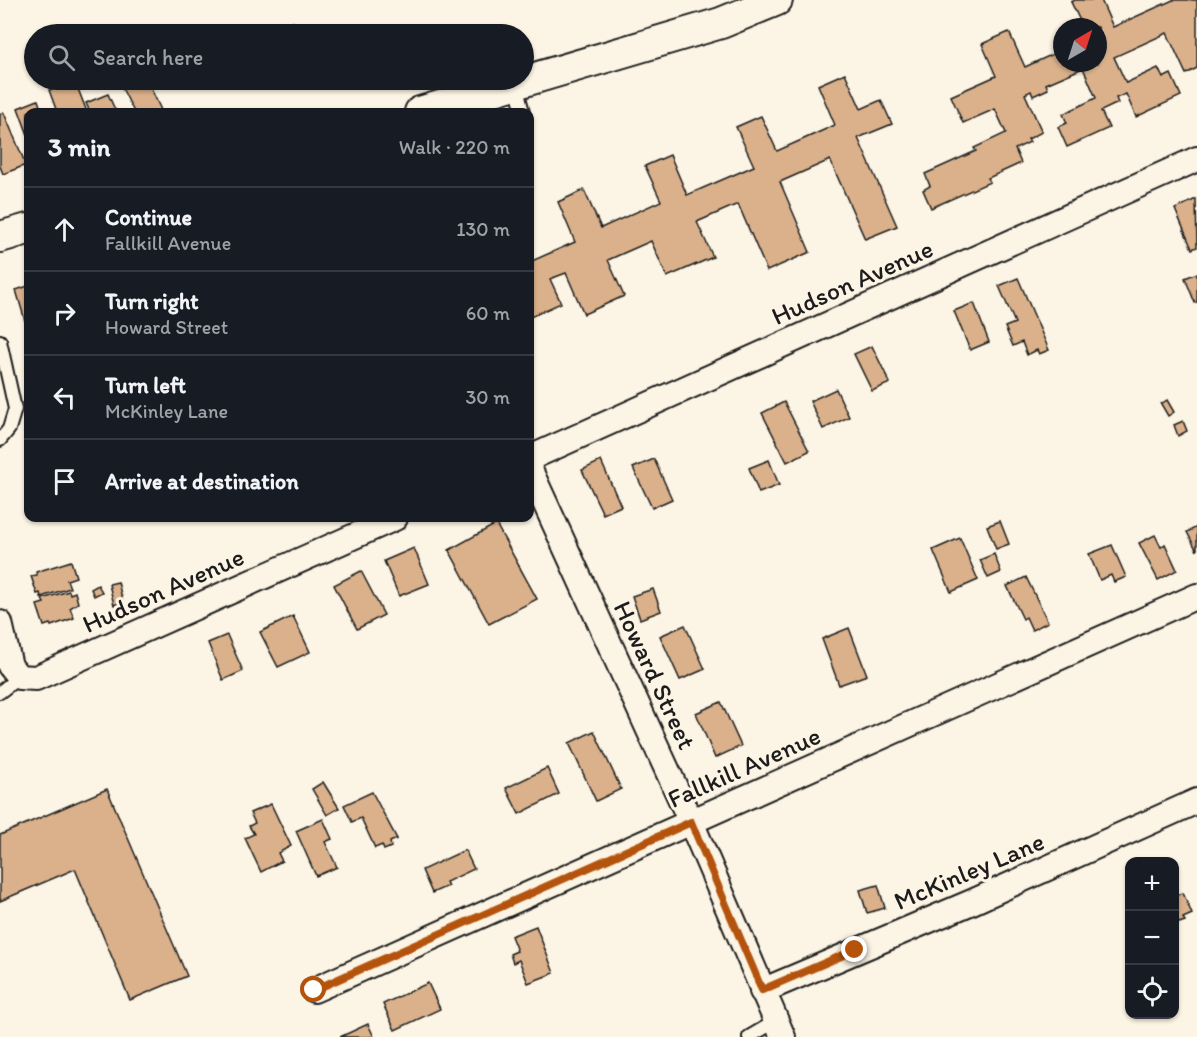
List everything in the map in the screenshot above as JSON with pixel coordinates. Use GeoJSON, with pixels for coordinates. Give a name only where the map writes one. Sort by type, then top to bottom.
{"type":"FeatureCollection","features":[{"type":"Feature","properties":{"kind":"street"},"geometry":{"type":"LineString","coordinates":[[451,108],[520,99],[777,0]]}},
{"type":"Feature","properties":{"kind":"street","name":"Hudson Avenue"},"geometry":{"type":"LineString","coordinates":[[534,456],[1197,159]]}},
{"type":"Feature","properties":{"kind":"street"},"geometry":{"type":"LineString","coordinates":[[0,237],[24,230]]}},
{"type":"Feature","properties":{"kind":"street","name":"Howard Street"},"geometry":{"type":"LineString","coordinates":[[534,479],[691,822],[780,1029]]}},
{"type":"Feature","properties":{"kind":"street","name":"Hudson Avenue"},"geometry":{"type":"LineString","coordinates":[[19,677],[36,678],[386,522]]}},
{"type":"Feature","properties":{"kind":"street","name":"Fallkill Avenue"},"geometry":{"type":"LineString","coordinates":[[314,990],[1197,596]]}},
{"type":"Feature","properties":{"kind":"street"},"geometry":{"type":"LineString","coordinates":[[0,623],[10,666],[19,677]]}},
{"type":"Feature","properties":{"kind":"street","name":"McKinley Lane"},"geometry":{"type":"LineString","coordinates":[[762,990],[972,902],[1197,801]]}},
{"type":"Feature","properties":{"kind":"lane"},"geometry":{"type":"LineString","coordinates":[[0,341],[15,409],[9,429],[0,440]]}},
{"type":"Feature","properties":{"kind":"lane"},"geometry":{"type":"LineString","coordinates":[[0,692],[19,677]]}},
{"type":"Feature","properties":{"kind":"lane"},"geometry":{"type":"LineString","coordinates":[[749,1037],[780,1029]]}},
{"type":"Feature","properties":{"kind":"building"},"geometry":{"type":"Polygon","coordinates":[[[1101,0],[1113,27],[1173,0],[1197,0],[1197,68],[1186,74],[1167,33],[1114,57],[1126,83],[1158,68],[1163,78],[1171,74],[1181,96],[1136,117],[1126,94],[1116,98],[1118,103],[1101,111],[1109,128],[1067,147],[1058,127],[1067,123],[1063,114],[1096,98],[1085,72],[1107,72],[1107,18],[1079,18],[1071,2],[1101,0]]]}},
{"type":"Feature","properties":{"kind":"building"},"geometry":{"type":"Polygon","coordinates":[[[1009,32],[1025,67],[1053,54],[1053,72],[1074,72],[1046,84],[1048,89],[1033,96],[1031,91],[1025,94],[1042,132],[1028,139],[1030,142],[1015,149],[1021,163],[988,178],[990,182],[931,208],[923,190],[930,186],[925,174],[976,151],[974,148],[1006,133],[995,109],[963,123],[951,96],[996,76],[982,44],[1009,32]]]}},
{"type":"Feature","properties":{"kind":"building"},"geometry":{"type":"Polygon","coordinates":[[[845,73],[861,109],[881,100],[892,124],[858,138],[897,226],[865,239],[830,160],[780,182],[810,252],[767,271],[738,204],[697,222],[713,257],[667,277],[651,241],[608,260],[624,296],[584,314],[566,273],[550,279],[561,303],[534,315],[534,260],[575,242],[558,202],[584,190],[601,228],[661,201],[645,166],[670,155],[687,195],[754,166],[736,127],[761,116],[777,151],[835,125],[818,85],[845,73]]]}},
{"type":"Feature","properties":{"kind":"building"},"geometry":{"type":"Polygon","coordinates":[[[49,90],[78,90],[85,108],[56,108],[49,90]]]}},
{"type":"Feature","properties":{"kind":"building"},"geometry":{"type":"Polygon","coordinates":[[[123,90],[152,90],[160,108],[132,108],[123,90]]]}},
{"type":"Feature","properties":{"kind":"building"},"geometry":{"type":"Polygon","coordinates":[[[108,94],[114,108],[88,108],[86,103],[108,94]]]}},
{"type":"Feature","properties":{"kind":"building"},"geometry":{"type":"Polygon","coordinates":[[[38,100],[41,108],[24,108],[24,124],[18,108],[38,100]]]}},
{"type":"Feature","properties":{"kind":"building"},"geometry":{"type":"Polygon","coordinates":[[[4,113],[24,160],[24,166],[3,174],[0,166],[0,114],[4,113]]]}},
{"type":"Feature","properties":{"kind":"building"},"geometry":{"type":"Polygon","coordinates":[[[1196,199],[1197,247],[1192,249],[1175,209],[1196,199]]]}},
{"type":"Feature","properties":{"kind":"building"},"geometry":{"type":"Polygon","coordinates":[[[1197,273],[1197,302],[1195,303],[1185,278],[1197,273]]]}},
{"type":"Feature","properties":{"kind":"building"},"geometry":{"type":"Polygon","coordinates":[[[1018,278],[1049,350],[1039,354],[1037,350],[1027,355],[1022,342],[1013,346],[1005,327],[1015,323],[999,286],[1018,278]]]}},
{"type":"Feature","properties":{"kind":"building"},"geometry":{"type":"Polygon","coordinates":[[[24,287],[24,317],[16,290],[24,287]]]}},
{"type":"Feature","properties":{"kind":"building"},"geometry":{"type":"Polygon","coordinates":[[[974,303],[989,342],[970,350],[954,311],[974,303]]]}},
{"type":"Feature","properties":{"kind":"building"},"geometry":{"type":"Polygon","coordinates":[[[872,346],[890,383],[872,391],[854,354],[872,346]]]}},
{"type":"Feature","properties":{"kind":"building"},"geometry":{"type":"Polygon","coordinates":[[[836,389],[849,417],[823,429],[810,401],[836,389]]]}},
{"type":"Feature","properties":{"kind":"building"},"geometry":{"type":"Polygon","coordinates":[[[1167,400],[1174,412],[1168,416],[1161,404],[1167,400]]]}},
{"type":"Feature","properties":{"kind":"building"},"geometry":{"type":"Polygon","coordinates":[[[784,402],[809,451],[787,462],[762,413],[784,402]]]}},
{"type":"Feature","properties":{"kind":"building"},"geometry":{"type":"Polygon","coordinates":[[[1183,421],[1187,431],[1178,436],[1174,425],[1183,421]]]}},
{"type":"Feature","properties":{"kind":"building"},"geometry":{"type":"Polygon","coordinates":[[[654,459],[672,499],[652,508],[633,468],[654,459]]]}},
{"type":"Feature","properties":{"kind":"building"},"geometry":{"type":"Polygon","coordinates":[[[769,460],[779,485],[759,493],[749,468],[769,460]]]}},
{"type":"Feature","properties":{"kind":"building"},"geometry":{"type":"Polygon","coordinates":[[[601,461],[621,506],[603,514],[582,470],[601,461]]]}},
{"type":"Feature","properties":{"kind":"building"},"geometry":{"type":"Polygon","coordinates":[[[1000,521],[1009,544],[996,549],[987,526],[1000,521]]]}},
{"type":"Feature","properties":{"kind":"building"},"geometry":{"type":"Polygon","coordinates":[[[496,524],[537,599],[489,624],[449,550],[496,524]]]}},
{"type":"Feature","properties":{"kind":"building"},"geometry":{"type":"Polygon","coordinates":[[[1197,527],[1197,551],[1187,532],[1197,527]]]}},
{"type":"Feature","properties":{"kind":"building"},"geometry":{"type":"Polygon","coordinates":[[[1155,535],[1161,547],[1165,544],[1177,570],[1158,580],[1139,543],[1155,535]]]}},
{"type":"Feature","properties":{"kind":"building"},"geometry":{"type":"Polygon","coordinates":[[[960,538],[978,580],[951,592],[933,550],[960,538]]]}},
{"type":"Feature","properties":{"kind":"building"},"geometry":{"type":"Polygon","coordinates":[[[1112,545],[1126,577],[1114,582],[1111,575],[1100,580],[1089,554],[1112,545]]]}},
{"type":"Feature","properties":{"kind":"building"},"geometry":{"type":"Polygon","coordinates":[[[414,548],[429,584],[399,596],[384,561],[414,548]]]}},
{"type":"Feature","properties":{"kind":"building"},"geometry":{"type":"Polygon","coordinates":[[[994,554],[1001,572],[988,578],[980,560],[994,554]]]}},
{"type":"Feature","properties":{"kind":"building"},"geometry":{"type":"Polygon","coordinates":[[[71,561],[76,577],[67,580],[70,588],[41,597],[40,593],[37,594],[31,576],[37,575],[36,572],[71,561]]]}},
{"type":"Feature","properties":{"kind":"building"},"geometry":{"type":"Polygon","coordinates":[[[361,571],[384,615],[357,629],[334,585],[361,571]]]}},
{"type":"Feature","properties":{"kind":"building"},"geometry":{"type":"Polygon","coordinates":[[[1026,577],[1048,622],[1032,630],[1026,617],[1023,619],[1007,586],[1026,577]]]}},
{"type":"Feature","properties":{"kind":"building"},"geometry":{"type":"Polygon","coordinates":[[[118,582],[123,602],[114,605],[109,584],[118,582]]]}},
{"type":"Feature","properties":{"kind":"building"},"geometry":{"type":"Polygon","coordinates":[[[98,585],[102,592],[94,596],[91,589],[98,585]]]}},
{"type":"Feature","properties":{"kind":"building"},"geometry":{"type":"Polygon","coordinates":[[[653,589],[661,611],[640,619],[632,596],[653,589]]]}},
{"type":"Feature","properties":{"kind":"building"},"geometry":{"type":"Polygon","coordinates":[[[69,591],[70,594],[75,592],[78,603],[70,608],[74,618],[51,626],[50,624],[44,626],[37,605],[44,603],[42,599],[69,591]]]}},
{"type":"Feature","properties":{"kind":"building"},"geometry":{"type":"Polygon","coordinates":[[[293,616],[310,652],[278,667],[260,632],[293,616]]]}},
{"type":"Feature","properties":{"kind":"building"},"geometry":{"type":"Polygon","coordinates":[[[685,625],[705,669],[680,680],[660,636],[685,625]]]}},
{"type":"Feature","properties":{"kind":"building"},"geometry":{"type":"Polygon","coordinates":[[[849,628],[867,675],[839,685],[822,639],[849,628]]]}},
{"type":"Feature","properties":{"kind":"building"},"geometry":{"type":"Polygon","coordinates":[[[227,635],[243,671],[223,680],[208,643],[227,635]]]}},
{"type":"Feature","properties":{"kind":"building"},"geometry":{"type":"Polygon","coordinates":[[[721,702],[741,746],[715,758],[696,713],[721,702]]]}},
{"type":"Feature","properties":{"kind":"building"},"geometry":{"type":"Polygon","coordinates":[[[594,731],[621,789],[596,801],[569,743],[594,731]]]}},
{"type":"Feature","properties":{"kind":"building"},"geometry":{"type":"Polygon","coordinates":[[[547,768],[559,794],[519,814],[506,788],[547,768]]]}},
{"type":"Feature","properties":{"kind":"building"},"geometry":{"type":"Polygon","coordinates":[[[323,782],[339,808],[327,815],[312,789],[323,782]]]}},
{"type":"Feature","properties":{"kind":"building"},"geometry":{"type":"Polygon","coordinates":[[[107,789],[187,976],[130,1000],[75,869],[0,901],[0,835],[107,789]]]}},
{"type":"Feature","properties":{"kind":"building"},"geometry":{"type":"Polygon","coordinates":[[[372,792],[397,839],[390,842],[391,847],[384,850],[382,845],[375,848],[361,818],[352,822],[344,805],[372,792]]]}},
{"type":"Feature","properties":{"kind":"building"},"geometry":{"type":"Polygon","coordinates":[[[271,804],[291,846],[278,853],[282,861],[261,872],[245,838],[254,834],[249,826],[255,823],[250,813],[271,804]]]}},
{"type":"Feature","properties":{"kind":"building"},"geometry":{"type":"Polygon","coordinates":[[[323,819],[332,839],[325,842],[337,867],[316,876],[296,831],[323,819]]]}},
{"type":"Feature","properties":{"kind":"building"},"geometry":{"type":"Polygon","coordinates":[[[465,850],[474,869],[446,882],[448,886],[432,893],[422,870],[465,850]]]}},
{"type":"Feature","properties":{"kind":"building"},"geometry":{"type":"Polygon","coordinates":[[[878,885],[885,908],[867,913],[860,890],[878,885]]]}},
{"type":"Feature","properties":{"kind":"building"},"geometry":{"type":"Polygon","coordinates":[[[1183,893],[1192,914],[1183,918],[1185,921],[1179,923],[1179,894],[1183,893]]]}},
{"type":"Feature","properties":{"kind":"building"},"geometry":{"type":"Polygon","coordinates":[[[536,926],[554,973],[528,983],[519,960],[513,963],[510,954],[517,951],[511,936],[536,926]]]}},
{"type":"Feature","properties":{"kind":"building"},"geometry":{"type":"Polygon","coordinates":[[[428,983],[440,1009],[395,1030],[383,1004],[428,983]]]}},
{"type":"Feature","properties":{"kind":"building"},"geometry":{"type":"Polygon","coordinates":[[[368,1024],[374,1037],[340,1037],[368,1024]]]}},
{"type":"Feature","properties":{"kind":"route"},"geometry":{"type":"LineString","coordinates":[[314,990],[691,822],[762,990],[855,950]]}}]}
